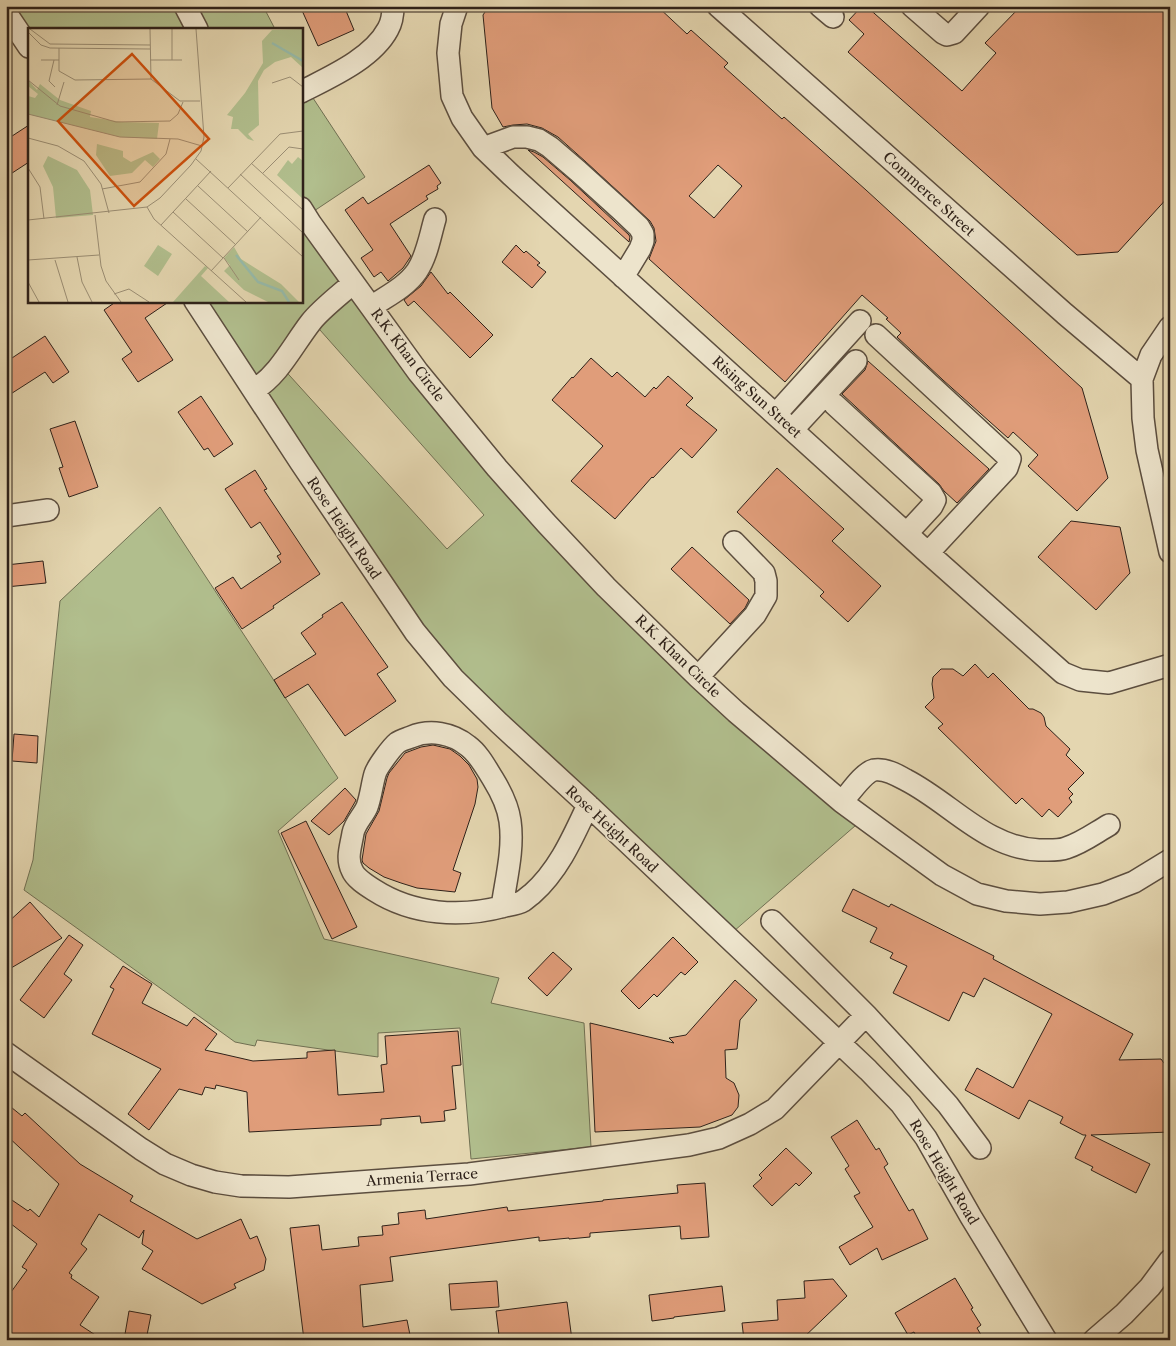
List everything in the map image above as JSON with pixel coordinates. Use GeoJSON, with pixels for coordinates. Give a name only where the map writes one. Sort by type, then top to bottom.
{"type":"FeatureCollection","features":[{"type":"Feature","properties":{"kind":"street"},"geometry":{"type":"LineString","coordinates":[[185,6],[196,28]]}},
{"type":"Feature","properties":{"kind":"street"},"geometry":{"type":"LineString","coordinates":[[302,91],[348,66],[371,50],[388,29],[393,17],[393,6]]}},
{"type":"Feature","properties":{"kind":"street","name":"Rising Sun Street"},"geometry":{"type":"LineString","coordinates":[[456,6],[451,24],[448,53],[452,96],[462,118],[483,148],[623,277],[1063,673],[1080,680],[1109,683],[1170,665]]}},
{"type":"Feature","properties":{"kind":"street","name":"Commerce Street"},"geometry":{"type":"LineString","coordinates":[[718,6],[1065,314],[1142,379]]}},
{"type":"Feature","properties":{"kind":"street"},"geometry":{"type":"LineString","coordinates":[[912,6],[943,33],[948,35],[954,33],[979,6]]}},
{"type":"Feature","properties":{"kind":"street"},"geometry":{"type":"LineString","coordinates":[[6,13],[28,46]]}},
{"type":"Feature","properties":{"kind":"street"},"geometry":{"type":"LineString","coordinates":[[483,148],[513,137],[527,137],[539,140],[550,147],[621,210],[639,228],[643,241],[623,277]]}},
{"type":"Feature","properties":{"kind":"street","name":"R.K. Khan Circle"},"geometry":{"type":"LineString","coordinates":[[302,210],[418,372],[534,510],[606,586],[698,677],[736,712],[842,802],[942,875],[977,894],[1006,901],[1040,904],[1068,902],[1103,894],[1134,882],[1170,860]]}},
{"type":"Feature","properties":{"kind":"street"},"geometry":{"type":"LineString","coordinates":[[371,306],[408,281],[418,270],[425,254],[435,219]]}},
{"type":"Feature","properties":{"kind":"street"},"geometry":{"type":"LineString","coordinates":[[254,390],[264,384],[312,321],[354,283]]}},
{"type":"Feature","properties":{"kind":"street","name":"Rose Height Road"},"geometry":{"type":"LineString","coordinates":[[196,302],[415,632],[454,678],[499,723],[588,805],[902,1104],[926,1138],[971,1217],[1046,1340]]}},
{"type":"Feature","properties":{"kind":"street"},"geometry":{"type":"LineString","coordinates":[[776,414],[860,321]]}},
{"type":"Feature","properties":{"kind":"street"},"geometry":{"type":"LineString","coordinates":[[1170,327],[1151,355],[1142,379],[1143,418],[1147,450],[1170,552]]}},
{"type":"Feature","properties":{"kind":"street"},"geometry":{"type":"LineString","coordinates":[[876,335],[1010,459],[1007,468],[928,552]]}},
{"type":"Feature","properties":{"kind":"street"},"geometry":{"type":"LineString","coordinates":[[793,430],[856,361]]}},
{"type":"Feature","properties":{"kind":"street"},"geometry":{"type":"LineString","coordinates":[[834,404],[930,493],[935,500],[932,506],[907,533]]}},
{"type":"Feature","properties":{"kind":"street"},"geometry":{"type":"LineString","coordinates":[[6,516],[48,510]]}},
{"type":"Feature","properties":{"kind":"street"},"geometry":{"type":"LineString","coordinates":[[698,677],[755,616],[766,596],[767,588],[764,573],[734,542]]}},
{"type":"Feature","properties":{"kind":"street"},"geometry":{"type":"LineString","coordinates":[[502,907],[511,840],[510,820],[505,802],[479,757],[469,746],[455,738],[431,732],[419,734],[398,742],[391,749],[376,771],[366,808],[354,827],[348,859],[352,872],[365,885],[386,898],[422,909],[440,913],[462,914],[482,912],[502,907],[522,902],[538,889],[562,858],[588,805]]}},
{"type":"Feature","properties":{"kind":"street"},"geometry":{"type":"LineString","coordinates":[[842,802],[864,776],[872,770],[882,770],[912,783],[988,835],[1016,847],[1032,850],[1064,849],[1077,844],[1109,825]]}},
{"type":"Feature","properties":{"kind":"street"},"geometry":{"type":"LineString","coordinates":[[772,921],[866,1014],[948,1105],[980,1148]]}},
{"type":"Feature","properties":{"kind":"street","name":"Armenia Terrace"},"geometry":{"type":"LineString","coordinates":[[6,1054],[141,1150],[165,1164],[191,1175],[215,1182],[241,1186],[289,1187],[469,1174],[681,1147],[719,1138],[750,1124],[775,1109],[866,1014]]}},
{"type":"Feature","properties":{"kind":"street"},"geometry":{"type":"LineString","coordinates":[[1094,1340],[1124,1314],[1150,1287],[1170,1260]]}},
{"type":"Feature","properties":{"kind":"green space"},"geometry":{"type":"Polygon","coordinates":[[[6,6],[263,6],[274,28],[28,28],[6,6]]]}},
{"type":"Feature","properties":{"kind":"green space"},"geometry":{"type":"Polygon","coordinates":[[[302,79],[365,177],[308,215],[550,525],[863,819],[726,938],[452,679],[196,302],[302,302],[302,79]],[[312,321],[280,365],[447,549],[484,515],[312,321]]]}},
{"type":"Feature","properties":{"kind":"green space"},"geometry":{"type":"Polygon","coordinates":[[[160,507],[338,778],[278,831],[324,939],[499,978],[491,1003],[584,1023],[591,1147],[471,1159],[460,1028],[378,1033],[378,1057],[257,1040],[255,1046],[235,1042],[24,890],[33,860],[60,601],[160,507]]]}},
{"type":"Feature","properties":{"kind":"building"},"geometry":{"type":"Polygon","coordinates":[[[300,6],[344,6],[354,30],[318,46],[300,6]]]}},
{"type":"Feature","properties":{"kind":"building"},"geometry":{"type":"Polygon","coordinates":[[[489,6],[657,6],[687,34],[691,30],[728,63],[724,67],[866,190],[1082,388],[1108,478],[1077,511],[1028,466],[1038,455],[1013,432],[1008,438],[943,380],[897,337],[901,333],[886,319],[888,318],[862,295],[785,382],[649,259],[656,241],[654,228],[650,221],[586,162],[558,137],[542,128],[527,124],[503,127],[492,108],[483,15],[489,6]],[[718,165],[689,196],[714,218],[742,186],[718,165]]]}},
{"type":"Feature","properties":{"kind":"building"},"geometry":{"type":"Polygon","coordinates":[[[862,6],[866,6],[962,91],[996,53],[985,43],[1021,6],[1170,6],[1170,195],[1118,252],[1077,255],[848,52],[864,34],[849,20],[862,6]]]}},
{"type":"Feature","properties":{"kind":"building"},"geometry":{"type":"Polygon","coordinates":[[[28,126],[28,163],[6,177],[6,140],[28,126]]]}},
{"type":"Feature","properties":{"kind":"building"},"geometry":{"type":"Polygon","coordinates":[[[528,150],[543,157],[570,180],[629,235],[629,242],[528,150]]]}},
{"type":"Feature","properties":{"kind":"building"},"geometry":{"type":"Polygon","coordinates":[[[429,165],[441,183],[437,186],[438,189],[426,196],[428,199],[390,224],[411,256],[403,268],[388,281],[381,272],[374,277],[361,258],[373,250],[345,210],[363,197],[368,204],[429,165]]]}},
{"type":"Feature","properties":{"kind":"building"},"geometry":{"type":"Polygon","coordinates":[[[516,245],[524,253],[526,251],[540,263],[537,265],[546,272],[532,288],[502,262],[516,245]]]}},
{"type":"Feature","properties":{"kind":"building"},"geometry":{"type":"Polygon","coordinates":[[[431,272],[448,294],[450,292],[493,335],[470,358],[414,301],[408,306],[404,300],[421,286],[431,272]]]}},
{"type":"Feature","properties":{"kind":"building"},"geometry":{"type":"Polygon","coordinates":[[[116,302],[169,302],[145,318],[173,360],[138,382],[122,359],[132,352],[104,310],[116,302]]]}},
{"type":"Feature","properties":{"kind":"building"},"geometry":{"type":"Polygon","coordinates":[[[45,336],[69,372],[53,383],[45,372],[6,397],[6,362],[45,336]]]}},
{"type":"Feature","properties":{"kind":"building"},"geometry":{"type":"Polygon","coordinates":[[[591,358],[612,377],[617,372],[645,397],[654,387],[656,389],[668,376],[693,398],[686,405],[717,430],[692,458],[681,448],[615,519],[571,481],[603,446],[552,400],[591,358]]]}},
{"type":"Feature","properties":{"kind":"building"},"geometry":{"type":"Polygon","coordinates":[[[868,361],[989,469],[957,503],[842,394],[865,370],[868,361]]]}},
{"type":"Feature","properties":{"kind":"building"},"geometry":{"type":"Polygon","coordinates":[[[201,396],[233,444],[214,457],[208,448],[204,450],[178,412],[201,396]]]}},
{"type":"Feature","properties":{"kind":"building"},"geometry":{"type":"Polygon","coordinates":[[[75,421],[98,487],[69,497],[59,468],[63,467],[50,429],[75,421]]]}},
{"type":"Feature","properties":{"kind":"building"},"geometry":{"type":"Polygon","coordinates":[[[777,468],[844,529],[832,541],[881,586],[848,622],[820,596],[824,592],[737,512],[777,468]]]}},
{"type":"Feature","properties":{"kind":"building"},"geometry":{"type":"Polygon","coordinates":[[[255,470],[267,489],[264,490],[320,574],[242,629],[215,588],[233,577],[241,589],[281,562],[277,556],[281,554],[260,522],[251,528],[225,489],[255,470]]]}},
{"type":"Feature","properties":{"kind":"building"},"geometry":{"type":"Polygon","coordinates":[[[1071,521],[1120,527],[1130,573],[1096,610],[1038,557],[1071,521]]]}},
{"type":"Feature","properties":{"kind":"building"},"geometry":{"type":"Polygon","coordinates":[[[692,547],[749,600],[745,608],[730,624],[671,569],[692,547]]]}},
{"type":"Feature","properties":{"kind":"building"},"geometry":{"type":"Polygon","coordinates":[[[43,561],[46,583],[6,587],[6,565],[43,561]]]}},
{"type":"Feature","properties":{"kind":"building"},"geometry":{"type":"Polygon","coordinates":[[[342,602],[388,667],[377,674],[396,701],[345,736],[308,684],[285,698],[274,680],[316,654],[301,633],[323,617],[322,615],[342,602]]]}},
{"type":"Feature","properties":{"kind":"building"},"geometry":{"type":"Polygon","coordinates":[[[975,664],[988,678],[993,673],[1029,709],[1041,713],[1046,726],[1070,749],[1066,755],[1084,773],[1068,789],[1073,794],[1069,798],[1072,802],[1058,817],[1049,809],[1042,817],[1022,798],[1016,804],[938,728],[943,724],[925,707],[934,698],[933,677],[941,669],[953,669],[963,676],[975,664]]]}},
{"type":"Feature","properties":{"kind":"building"},"geometry":{"type":"Polygon","coordinates":[[[14,734],[38,736],[37,763],[12,761],[14,734]]]}},
{"type":"Feature","properties":{"kind":"building"},"geometry":{"type":"Polygon","coordinates":[[[433,745],[450,749],[460,756],[469,765],[477,779],[478,787],[475,804],[453,870],[461,873],[455,892],[417,888],[401,883],[384,877],[369,868],[362,860],[366,834],[379,811],[389,773],[405,753],[433,745]]]}},
{"type":"Feature","properties":{"kind":"building"},"geometry":{"type":"Polygon","coordinates":[[[345,788],[356,800],[344,821],[329,835],[311,821],[345,788]]]}},
{"type":"Feature","properties":{"kind":"building"},"geometry":{"type":"Polygon","coordinates":[[[306,821],[357,927],[332,939],[281,833],[306,821]]]}},
{"type":"Feature","properties":{"kind":"building"},"geometry":{"type":"Polygon","coordinates":[[[853,889],[889,907],[891,904],[994,956],[993,959],[1133,1034],[1119,1060],[1161,1059],[1170,1071],[1170,1132],[1091,1135],[1150,1164],[1136,1193],[1091,1170],[1093,1167],[1075,1158],[1086,1135],[1060,1123],[1063,1117],[1029,1100],[1019,1119],[965,1090],[977,1068],[1013,1088],[1052,1014],[984,978],[974,997],[963,992],[949,1021],[893,993],[907,966],[890,958],[893,953],[870,942],[877,928],[842,911],[853,889]]]}},
{"type":"Feature","properties":{"kind":"building"},"geometry":{"type":"Polygon","coordinates":[[[30,902],[62,938],[6,971],[6,924],[30,902]]]}},
{"type":"Feature","properties":{"kind":"building"},"geometry":{"type":"Polygon","coordinates":[[[69,935],[83,945],[64,974],[72,980],[44,1018],[20,1000],[69,935]]]}},
{"type":"Feature","properties":{"kind":"building"},"geometry":{"type":"Polygon","coordinates":[[[673,937],[698,962],[685,975],[681,972],[657,997],[654,994],[639,1009],[621,991],[673,937]]]}},
{"type":"Feature","properties":{"kind":"building"},"geometry":{"type":"Polygon","coordinates":[[[553,952],[572,969],[547,996],[528,978],[553,952]]]}},
{"type":"Feature","properties":{"kind":"building"},"geometry":{"type":"Polygon","coordinates":[[[123,966],[152,984],[142,1003],[187,1026],[194,1017],[217,1034],[205,1050],[253,1061],[307,1058],[307,1052],[335,1050],[338,1095],[384,1092],[381,1065],[387,1064],[385,1036],[458,1031],[461,1065],[452,1066],[456,1109],[444,1111],[445,1121],[421,1123],[420,1116],[381,1119],[381,1125],[249,1132],[247,1092],[216,1085],[215,1089],[205,1087],[202,1095],[179,1089],[149,1130],[128,1114],[161,1069],[92,1034],[114,989],[110,987],[123,966]]]}},
{"type":"Feature","properties":{"kind":"building"},"geometry":{"type":"Polygon","coordinates":[[[735,980],[757,1000],[740,1020],[737,1049],[725,1050],[726,1078],[734,1083],[739,1095],[738,1107],[732,1115],[700,1127],[595,1132],[590,1023],[674,1043],[669,1038],[686,1035],[735,980]]]}},
{"type":"Feature","properties":{"kind":"building"},"geometry":{"type":"Polygon","coordinates":[[[6,1103],[22,1116],[25,1113],[80,1164],[133,1196],[130,1201],[197,1239],[241,1219],[250,1239],[257,1236],[266,1259],[264,1270],[234,1284],[236,1288],[202,1304],[142,1269],[153,1251],[142,1244],[144,1230],[139,1238],[99,1214],[81,1244],[87,1249],[69,1273],[72,1275],[71,1278],[99,1297],[80,1325],[103,1340],[6,1340],[6,1299],[27,1270],[22,1267],[37,1244],[6,1220],[6,1196],[28,1211],[30,1209],[39,1217],[59,1184],[6,1135],[6,1103]]]}},
{"type":"Feature","properties":{"kind":"building"},"geometry":{"type":"Polygon","coordinates":[[[857,1120],[876,1150],[879,1148],[888,1164],[884,1167],[909,1211],[913,1209],[928,1239],[882,1260],[877,1248],[850,1265],[839,1247],[873,1227],[854,1196],[860,1193],[845,1169],[849,1166],[831,1137],[857,1120]]]}},
{"type":"Feature","properties":{"kind":"building"},"geometry":{"type":"Polygon","coordinates":[[[786,1148],[812,1173],[799,1186],[796,1183],[772,1206],[753,1186],[762,1178],[759,1175],[786,1148]]]}},
{"type":"Feature","properties":{"kind":"building"},"geometry":{"type":"Polygon","coordinates":[[[705,1183],[709,1237],[681,1239],[680,1226],[590,1233],[590,1237],[569,1239],[539,1241],[539,1237],[390,1257],[393,1281],[360,1285],[363,1327],[407,1320],[411,1340],[304,1340],[290,1228],[319,1225],[322,1250],[359,1246],[358,1237],[383,1235],[382,1226],[399,1224],[398,1213],[425,1210],[426,1219],[507,1207],[508,1211],[678,1193],[677,1185],[705,1183]]]}},
{"type":"Feature","properties":{"kind":"building"},"geometry":{"type":"Polygon","coordinates":[[[955,1278],[981,1325],[977,1328],[984,1340],[918,1340],[914,1332],[908,1335],[895,1313],[955,1278]]]}},
{"type":"Feature","properties":{"kind":"building"},"geometry":{"type":"Polygon","coordinates":[[[833,1279],[847,1296],[801,1340],[744,1340],[742,1323],[778,1320],[777,1300],[805,1298],[804,1281],[833,1279]]]}},
{"type":"Feature","properties":{"kind":"building"},"geometry":{"type":"Polygon","coordinates":[[[497,1281],[499,1307],[451,1310],[449,1284],[497,1281]]]}},
{"type":"Feature","properties":{"kind":"building"},"geometry":{"type":"Polygon","coordinates":[[[722,1286],[725,1311],[652,1321],[649,1295],[722,1286]]]}},
{"type":"Feature","properties":{"kind":"building"},"geometry":{"type":"Polygon","coordinates":[[[567,1302],[572,1340],[506,1340],[506,1335],[499,1335],[496,1311],[567,1302]]]}},
{"type":"Feature","properties":{"kind":"building"},"geometry":{"type":"Polygon","coordinates":[[[129,1311],[151,1315],[146,1340],[124,1340],[129,1311]]]}}]}
